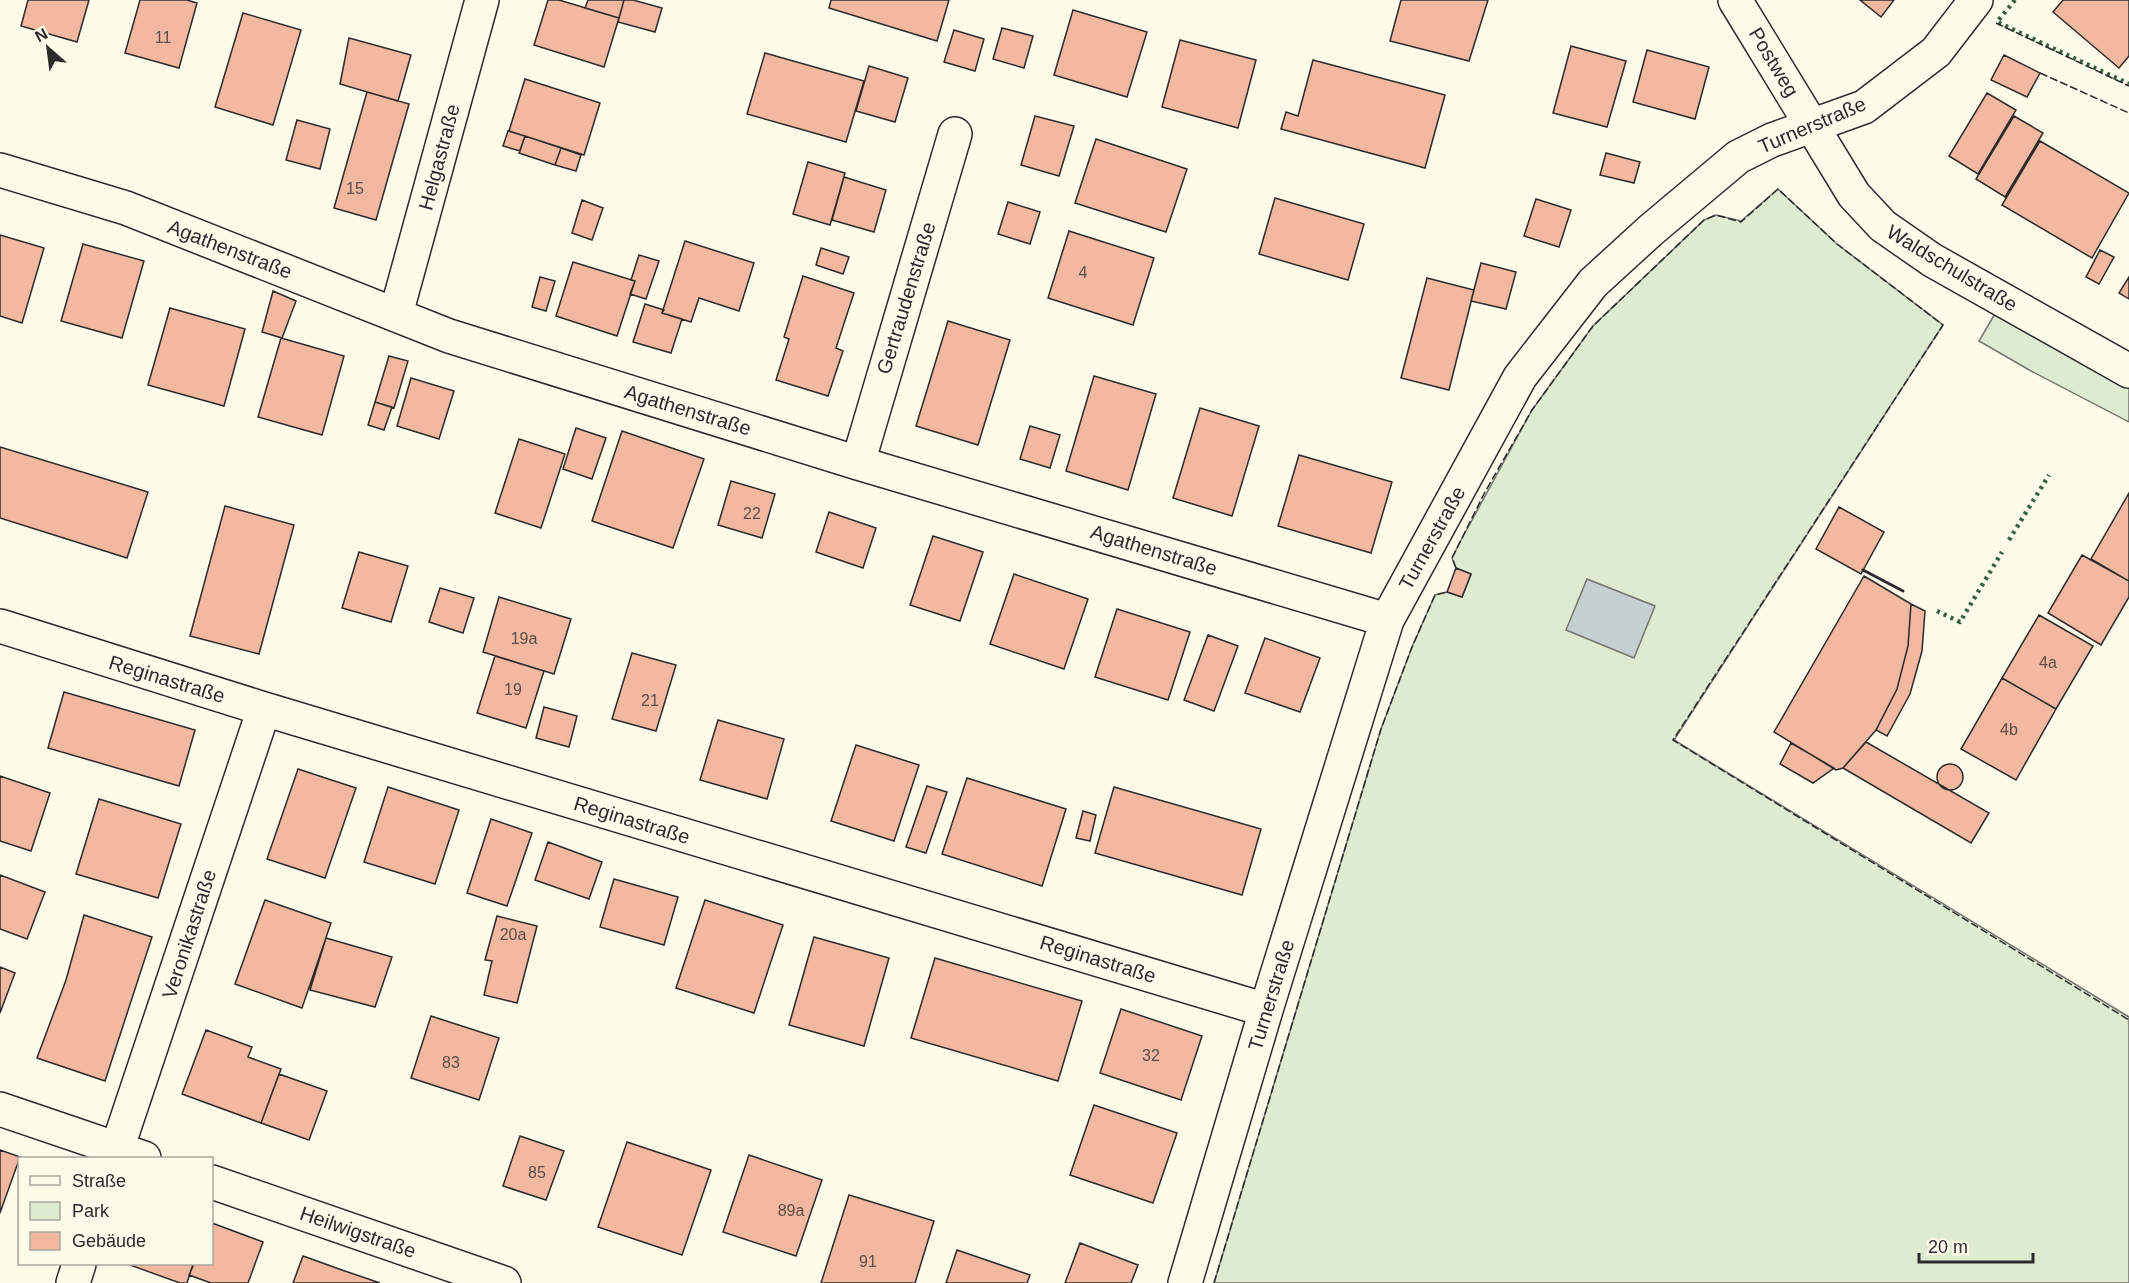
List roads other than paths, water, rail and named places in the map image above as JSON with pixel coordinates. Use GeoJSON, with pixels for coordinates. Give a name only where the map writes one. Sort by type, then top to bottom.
{"type":"FeatureCollection","features":[{"type":"Feature","properties":{"kind":"street","name":"Helgastraße"},"geometry":{"type":"LineString","coordinates":[[396,314],[482,0]]}},
{"type":"Feature","properties":{"kind":"street","name":"Postweg"},"geometry":{"type":"LineString","coordinates":[[1735,0],[1812,125]]}},
{"type":"Feature","properties":{"kind":"street","name":"Turnerstraße"},"geometry":{"type":"LineString","coordinates":[[1185,1283],[1266,1010],[1387,620],[1520,377],[1593,283],[1651,230],[1738,157],[1772,140],[1864,107],[1936,52],[1976,0]]}},
{"type":"Feature","properties":{"kind":"street","name":"Waldschulstraße"},"geometry":{"type":"LineString","coordinates":[[1812,125],[1854,195],[1883,226],[1932,260],[2129,370]]}},
{"type":"Feature","properties":{"kind":"street","name":"Gertraudenstraße"},"geometry":{"type":"LineString","coordinates":[[858,463],[955,134]]}},
{"type":"Feature","properties":{"kind":"street","name":"Agathenstraße"},"geometry":{"type":"LineString","coordinates":[[0,170],[126,208],[449,336],[858,463],[1387,620]]}},
{"type":"Feature","properties":{"kind":"street","name":"Reginastraße"},"geometry":{"type":"LineString","coordinates":[[0,626],[264,709],[1266,1010]]}},
{"type":"Feature","properties":{"kind":"street","name":"Veronikastraße"},"geometry":{"type":"LineString","coordinates":[[125,1155],[264,709]]}},
{"type":"Feature","properties":{"kind":"street"},"geometry":{"type":"LineString","coordinates":[[0,1109],[125,1155]]}},
{"type":"Feature","properties":{"kind":"street","name":"Heilwigstraße"},"geometry":{"type":"LineString","coordinates":[[213,1182],[504,1283]]}},
{"type":"Feature","properties":{"kind":"street"},"geometry":{"type":"LineString","coordinates":[[73,1283],[78,1265]]}}]}
